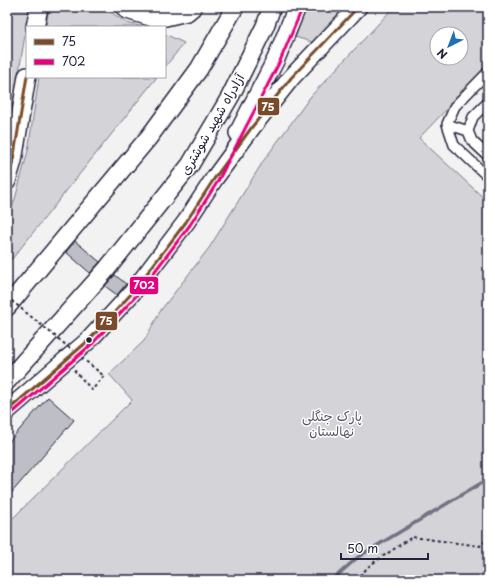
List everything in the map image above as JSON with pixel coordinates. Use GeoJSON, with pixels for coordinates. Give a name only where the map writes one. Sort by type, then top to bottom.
{"type":"FeatureCollection","features":[{"type":"Feature","properties":{"kind":"highway"},"geometry":{"type":"LineString","coordinates":[[35,26],[39,7]]}},
{"type":"Feature","properties":{"kind":"highway"},"geometry":{"type":"LineString","coordinates":[[124,7],[127,10],[157,19],[187,12],[193,7]]}},
{"type":"Feature","properties":{"kind":"highway"},"geometry":{"type":"LineString","coordinates":[[7,307],[149,137],[199,70],[235,7]]}},
{"type":"Feature","properties":{"kind":"highway","name":"آزادراه شهید شوشتری"},"geometry":{"type":"LineString","coordinates":[[7,381],[106,270],[190,165],[230,97],[265,26],[272,7]]}},
{"type":"Feature","properties":{"kind":"highway"},"geometry":{"type":"LineString","coordinates":[[214,179],[276,59],[297,7]]}},
{"type":"Feature","properties":{"kind":"highway"},"geometry":{"type":"LineString","coordinates":[[7,411],[89,340],[132,293],[186,222],[214,179],[252,127],[291,78],[358,7]]}},
{"type":"Feature","properties":{"kind":"highway"},"geometry":{"type":"LineString","coordinates":[[7,181],[13,160],[27,78]]}},
{"type":"Feature","properties":{"kind":"street"},"geometry":{"type":"LineString","coordinates":[[488,72],[455,106],[447,124],[454,145],[488,177]]}},
{"type":"Feature","properties":{"kind":"street"},"geometry":{"type":"LineString","coordinates":[[488,102],[473,117],[468,131],[472,141],[488,156]]}},
{"type":"Feature","properties":{"kind":"street"},"geometry":{"type":"LineString","coordinates":[[447,124],[468,131]]}},
{"type":"Feature","properties":{"kind":"path"},"geometry":{"type":"LineString","coordinates":[[7,298],[104,376],[92,390],[66,361]]}},
{"type":"Feature","properties":{"kind":"path"},"geometry":{"type":"LineString","coordinates":[[356,580],[370,565],[412,537],[480,546],[488,540]]}},
{"type":"Feature","properties":{"kind":"green space"},"geometry":{"type":"Polygon","coordinates":[[[7,7],[31,7],[26,26],[9,132],[7,132],[7,7]]]}},
{"type":"Feature","properties":{"kind":"green space"},"geometry":{"type":"Polygon","coordinates":[[[49,7],[103,7],[127,23],[140,26],[46,26],[49,7]]]}},
{"type":"Feature","properties":{"kind":"green space"},"geometry":{"type":"Polygon","coordinates":[[[306,7],[349,7],[315,43],[295,37],[306,7]]]}},
{"type":"Feature","properties":{"kind":"green space","name":"پارک جنگلی نهالستان"},"geometry":{"type":"Polygon","coordinates":[[[394,7],[488,7],[488,66],[419,138],[488,202],[488,580],[7,580],[7,524],[132,400],[109,374],[144,341],[161,310],[209,248],[264,160],[311,96],[394,7]]]}},
{"type":"Feature","properties":{"kind":"green space"},"geometry":{"type":"Polygon","coordinates":[[[166,34],[184,43],[166,66],[166,34]]]}},
{"type":"Feature","properties":{"kind":"green space"},"geometry":{"type":"Polygon","coordinates":[[[39,78],[156,78],[12,259],[7,256],[7,221],[15,199],[28,151],[39,78]]]}},
{"type":"Feature","properties":{"kind":"building"},"geometry":{"type":"Polygon","coordinates":[[[75,241],[100,262],[90,273],[66,252],[75,241]]]}},
{"type":"Feature","properties":{"kind":"building"},"geometry":{"type":"Polygon","coordinates":[[[115,275],[126,284],[117,295],[105,286],[115,275]]]}},
{"type":"Feature","properties":{"kind":"building"},"geometry":{"type":"Polygon","coordinates":[[[48,397],[74,420],[7,498],[7,444],[48,397]]]}},
{"type":"Feature","properties":{"kind":"waterway"},"geometry":{"type":"LineString","coordinates":[[332,580],[358,557],[488,479]]}},
{"type":"Feature","properties":{"kind":"transit line","name":"75"},"geometry":{"type":"LineString","coordinates":[[7,411],[89,340],[132,293],[186,222],[214,179],[252,127],[291,78],[358,7]]}},
{"type":"Feature","properties":{"kind":"transit line","name":"702"},"geometry":{"type":"LineString","coordinates":[[10,415],[93,343],[136,296],[190,225],[218,181],[280,61],[302,9]]}},
{"type":"Feature","properties":{"kind":"transit line","name":"75"},"geometry":{"type":"LineString","coordinates":[[7,181],[13,161],[27,78]]}}]}
